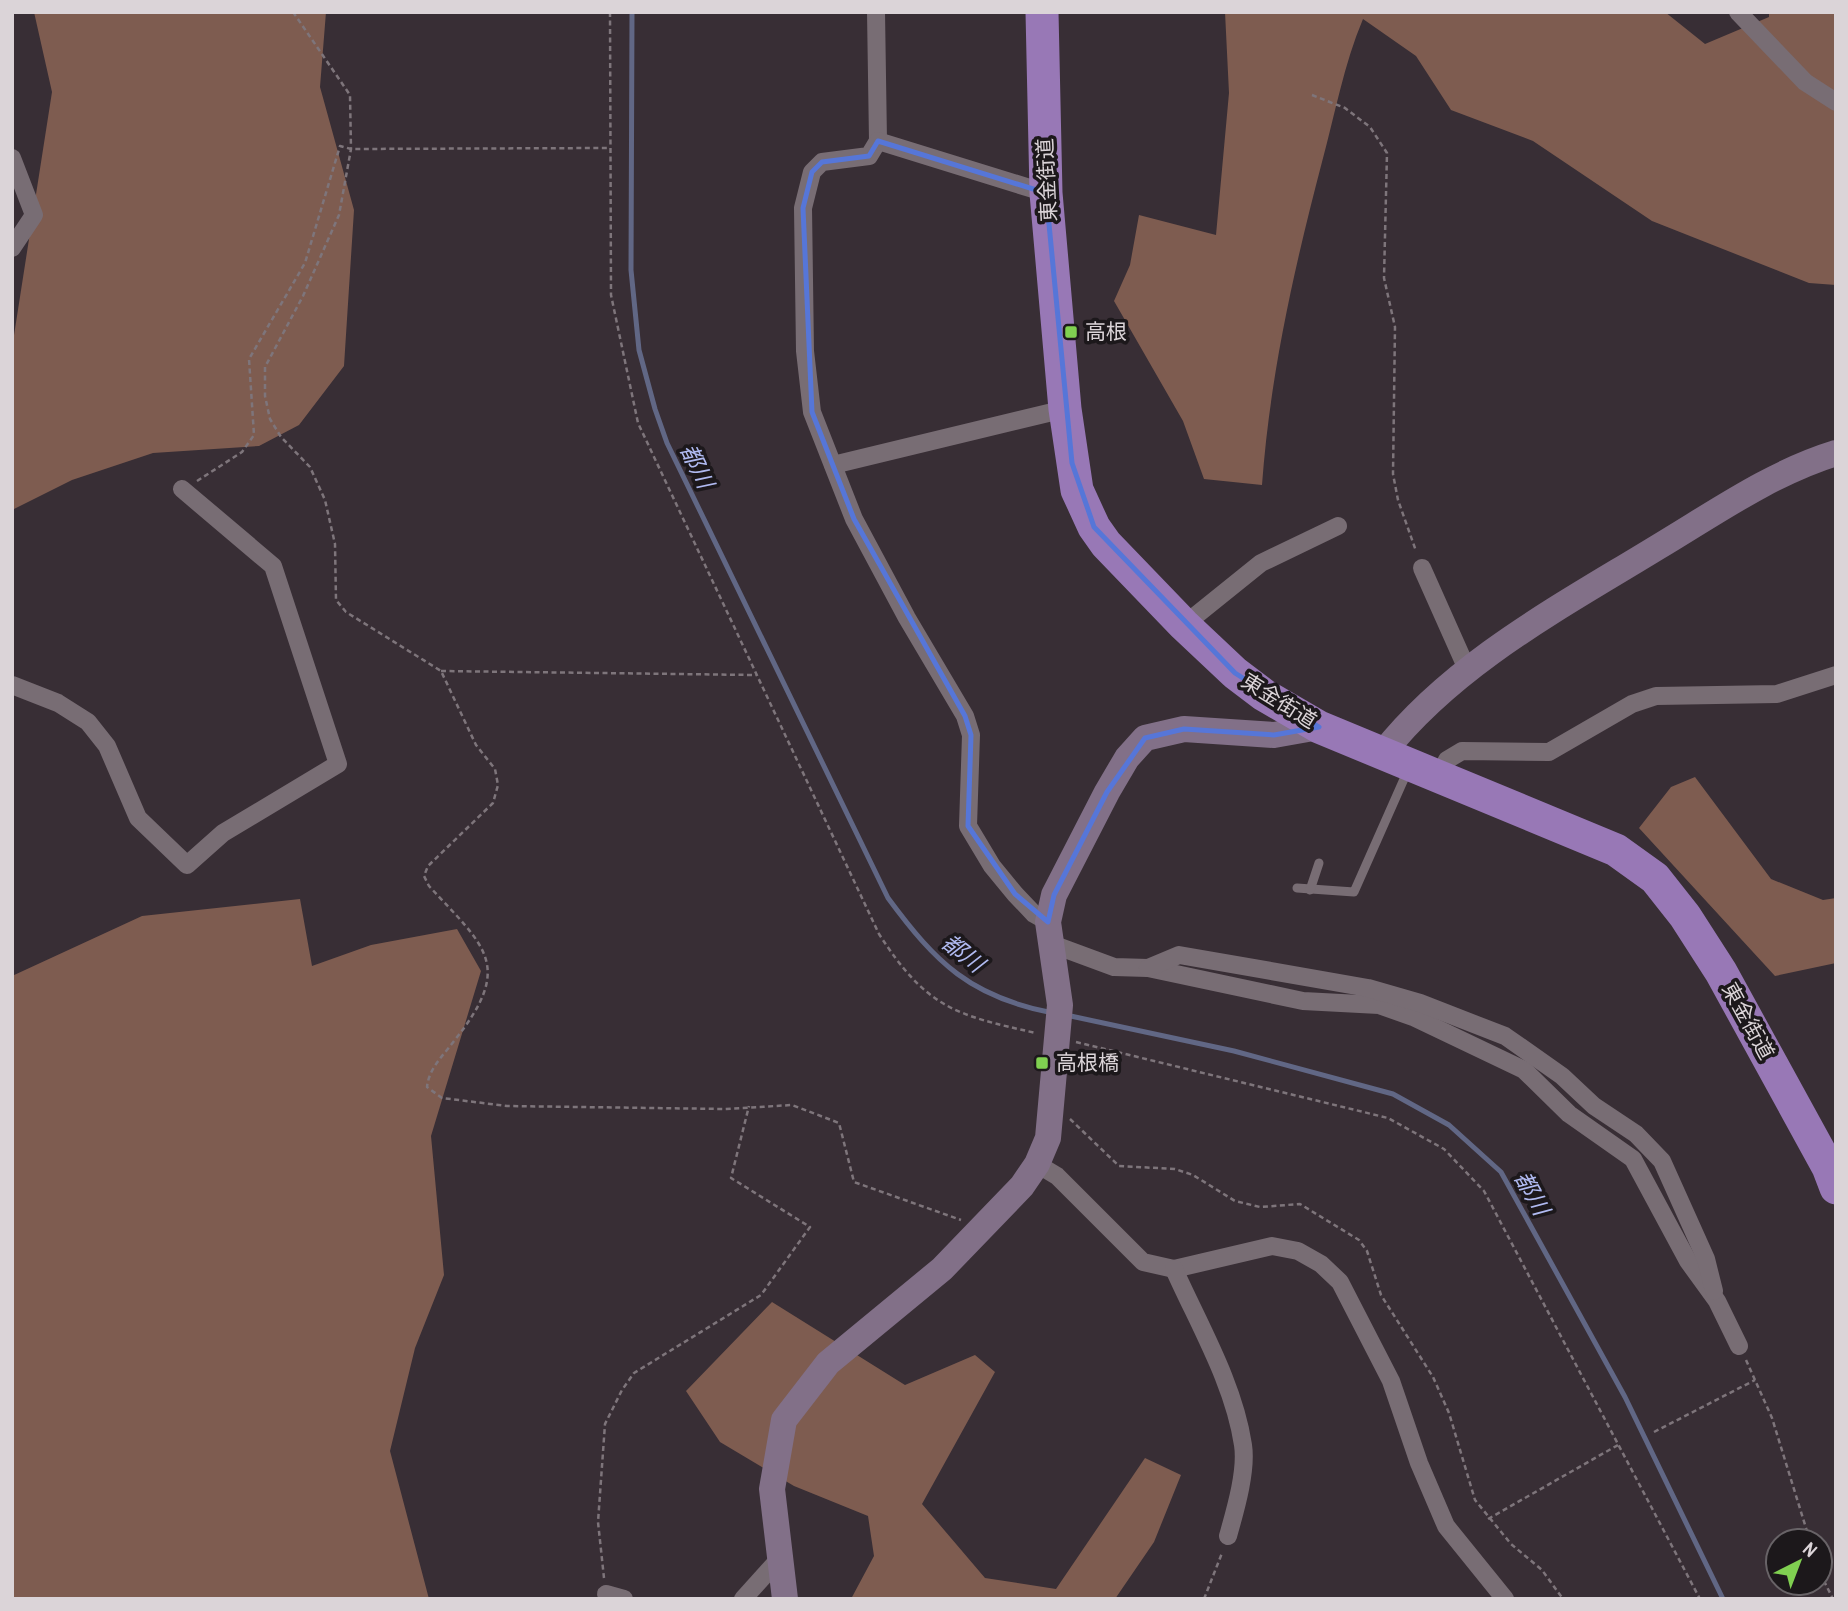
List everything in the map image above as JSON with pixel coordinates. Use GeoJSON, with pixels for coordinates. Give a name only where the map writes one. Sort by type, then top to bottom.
{"type":"FeatureCollection","features":[{"type":"Feature","properties":{"kind":"highway","name":"東金街道"},"geometry":{"type":"LineString","coordinates":[[1042,12],[1046,193],[1065,409],[1072,463],[1082,507],[1106,544],[1184,625],[1235,673],[1264,695],[1319,727],[1616,850],[1655,878],[1685,916],[1721,972],[1828,1167],[1836,1188]]}},
{"type":"Feature","properties":{"kind":"street"},"geometry":{"type":"LineString","coordinates":[[876,12],[878,141],[869,156],[822,162],[812,172],[803,208],[805,351],[812,412],[854,519],[906,618],[965,716],[971,735],[968,826],[992,866],[1049,933],[1114,967],[1148,968],[1303,1001],[1379,1005],[1413,1017],[1524,1070],[1569,1114],[1633,1159],[1688,1261],[1717,1301],[1739,1346]]}},
{"type":"Feature","properties":{"kind":"street"},"geometry":{"type":"LineString","coordinates":[[1738,12],[1805,82],[1836,102]]}},
{"type":"Feature","properties":{"kind":"street"},"geometry":{"type":"LineString","coordinates":[[878,141],[1046,193]]}},
{"type":"Feature","properties":{"kind":"street"},"geometry":{"type":"LineString","coordinates":[[12,158],[34,215],[12,248]]}},
{"type":"Feature","properties":{"kind":"street"},"geometry":{"type":"LineString","coordinates":[[833,465],[1065,409]]}},
{"type":"Feature","properties":{"kind":"street"},"geometry":{"type":"LineString","coordinates":[[1836,453],[1761,484],[1467,669],[1406,723],[1411,764],[1447,760],[1462,751],[1549,752],[1632,704],[1656,696],[1777,694],[1836,675]]}},
{"type":"Feature","properties":{"kind":"street"},"geometry":{"type":"LineString","coordinates":[[12,685],[58,703],[88,722],[107,746],[138,818],[187,865],[223,833],[338,764],[273,566],[182,489]]}},
{"type":"Feature","properties":{"kind":"street"},"geometry":{"type":"LineString","coordinates":[[1184,625],[1261,563],[1338,526]]}},
{"type":"Feature","properties":{"kind":"street"},"geometry":{"type":"LineString","coordinates":[[1422,568],[1467,669]]}},
{"type":"Feature","properties":{"kind":"street"},"geometry":{"type":"LineString","coordinates":[[785,1599],[772,1489],[784,1420],[828,1363],[942,1269],[1021,1186],[1037,1164],[1048,1138],[1060,1005],[1049,933],[1054,895],[1127,758],[1145,738],[1184,729],[1274,735],[1319,727]]}},
{"type":"Feature","properties":{"kind":"street"},"geometry":{"type":"LineString","coordinates":[[1148,968],[1179,955],[1368,988],[1420,1003],[1505,1036],[1562,1076],[1594,1106],[1636,1134],[1662,1161],[1706,1259],[1717,1301]]}},
{"type":"Feature","properties":{"kind":"street"},"geometry":{"type":"LineString","coordinates":[[1037,1164],[1057,1176],[1143,1262],[1174,1269],[1272,1246],[1298,1251],[1321,1264],[1340,1282],[1391,1381],[1419,1463],[1446,1526],[1505,1599]]}},
{"type":"Feature","properties":{"kind":"street"},"geometry":{"type":"LineString","coordinates":[[1174,1269],[1227,1389],[1243,1447],[1237,1504],[1228,1536]]}},
{"type":"Feature","properties":{"kind":"street"},"geometry":{"type":"LineString","coordinates":[[743,1599],[780,1558]]}},
{"type":"Feature","properties":{"kind":"street"},"geometry":{"type":"LineString","coordinates":[[606,1594],[624,1599]]}},
{"type":"Feature","properties":{"kind":"lane"},"geometry":{"type":"LineString","coordinates":[[1297,888],[1354,892],[1411,764]]}},
{"type":"Feature","properties":{"kind":"lane"},"geometry":{"type":"LineString","coordinates":[[1310,890],[1319,863]]}},
{"type":"Feature","properties":{"kind":"path"},"geometry":{"type":"LineString","coordinates":[[293,12],[350,95],[351,149],[339,215],[303,296],[265,367],[265,396],[270,419],[281,438],[310,467],[325,500],[335,544],[336,600],[346,612],[441,671],[756,675]]}},
{"type":"Feature","properties":{"kind":"path"},"geometry":{"type":"LineString","coordinates":[[1312,94],[1345,108],[1370,127],[1387,153],[1384,278],[1395,327],[1396,428],[1393,474],[1398,500],[1422,568]]}},
{"type":"Feature","properties":{"kind":"path"},"geometry":{"type":"LineString","coordinates":[[182,489],[242,452],[254,435],[250,359],[305,263],[340,146],[351,149],[608,148]]}},
{"type":"Feature","properties":{"kind":"path"},"geometry":{"type":"LineString","coordinates":[[441,671],[476,745],[495,769],[498,785],[493,803],[428,866],[424,876],[480,943],[489,962],[486,986],[477,1013],[429,1073],[427,1087],[442,1098],[507,1106],[725,1109],[792,1105],[839,1123],[854,1182],[982,1227]]}},
{"type":"Feature","properties":{"kind":"path"},"geometry":{"type":"LineString","coordinates":[[606,1594],[598,1522],[605,1424],[622,1390],[634,1373],[761,1295],[810,1227],[731,1178],[748,1106]]}},
{"type":"Feature","properties":{"kind":"path"},"geometry":{"type":"LineString","coordinates":[[1739,1346],[1772,1418],[1806,1527]]}},
{"type":"Feature","properties":{"kind":"path"},"geometry":{"type":"LineString","coordinates":[[1654,1432],[1755,1380]]}},
{"type":"Feature","properties":{"kind":"path"},"geometry":{"type":"LineString","coordinates":[[1488,1519],[1618,1445]]}},
{"type":"Feature","properties":{"kind":"path"},"geometry":{"type":"LineString","coordinates":[[1204,1599],[1228,1536]]}},
{"type":"Feature","properties":{"kind":"highlighted area"},"geometry":{"type":"Polygon","coordinates":[[[878,141],[1046,193],[1072,463],[1094,527],[1235,673],[1319,727],[1274,735],[1184,729],[1145,738],[1107,792],[1054,895],[1048,922],[1015,894],[968,826],[971,735],[965,716],[854,519],[812,412],[803,208],[812,172],[822,162],[869,156],[878,141]]]}},
{"type":"Feature","properties":{"kind":"shaded area"},"geometry":{"type":"Polygon","coordinates":[[[34,12],[326,12],[320,87],[354,210],[344,366],[299,425],[259,446],[153,453],[72,480],[12,510],[12,348],[52,92],[34,12]]]}},
{"type":"Feature","properties":{"kind":"shaded area"},"geometry":{"type":"Polygon","coordinates":[[[1225,12],[1665,12],[1705,44],[1769,17],[1769,12],[1836,12],[1836,285],[1809,283],[1652,221],[1533,141],[1451,110],[1416,56],[1363,19],[1340,89],[1293,282],[1277,363],[1262,485],[1204,479],[1183,421],[1114,301],[1130,265],[1139,215],[1216,235],[1229,93],[1225,12]]]}},
{"type":"Feature","properties":{"kind":"shaded area"},"geometry":{"type":"Polygon","coordinates":[[[1695,777],[1771,879],[1823,900],[1836,898],[1836,963],[1775,976],[1639,828],[1671,787],[1695,777]]]}},
{"type":"Feature","properties":{"kind":"shaded area"},"geometry":{"type":"Polygon","coordinates":[[[300,899],[312,966],[371,945],[457,929],[481,971],[431,1136],[444,1275],[415,1348],[390,1451],[429,1599],[12,1599],[12,976],[142,916],[300,899]]]}},
{"type":"Feature","properties":{"kind":"shaded area"},"geometry":{"type":"Polygon","coordinates":[[[772,1302],[905,1385],[975,1355],[995,1372],[922,1504],[985,1578],[1056,1589],[1145,1458],[1181,1475],[1154,1542],[1115,1599],[851,1599],[874,1556],[868,1516],[794,1486],[720,1442],[686,1391],[772,1302]]]}},
{"type":"Feature","properties":{"kind":"waterway","name":"都川"},"geometry":{"type":"LineString","coordinates":[[632,12],[631,270],[639,350],[667,443],[888,898],[922,941],[957,974],[999,997],[1053,1013]]}},
{"type":"Feature","properties":{"kind":"waterway","name":"都川"},"geometry":{"type":"LineString","coordinates":[[1066,1015],[1234,1051],[1393,1094],[1449,1125],[1501,1172],[1625,1397],[1723,1599]]}},
{"type":"Feature","properties":{"kind":"place","name":"高根"},"geometry":{"type":"Point","coordinates":[1071,332]}},
{"type":"Feature","properties":{"kind":"place","name":"高根橋"},"geometry":{"type":"Point","coordinates":[1042,1063]}}]}
